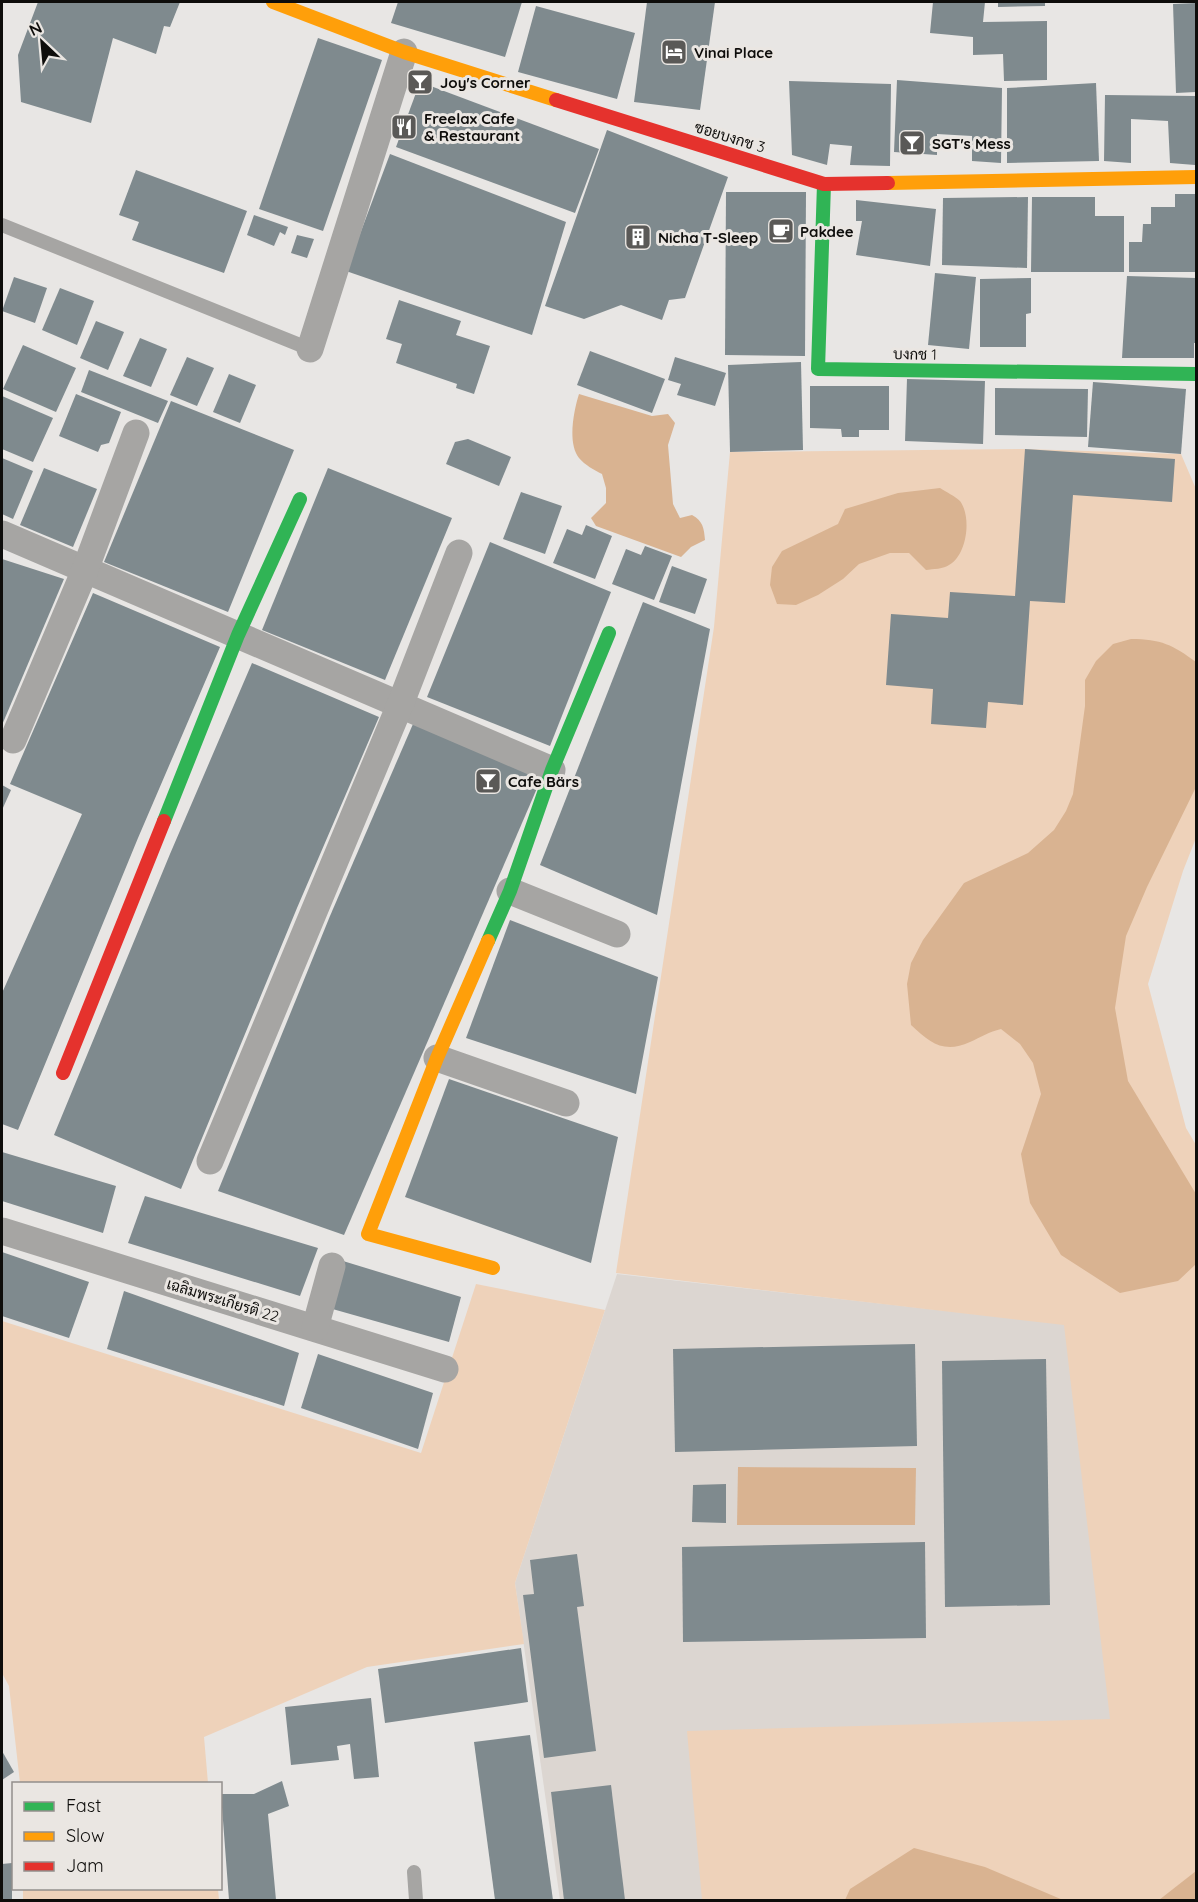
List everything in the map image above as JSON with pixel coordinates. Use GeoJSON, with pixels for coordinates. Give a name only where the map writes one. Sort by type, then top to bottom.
{"type":"FeatureCollection","features":[{"type":"Feature","properties":{"kind":"street","name":"ซอยบงกช 3"},"geometry":{"type":"LineString","coordinates":[[273,2],[404,52],[824,184],[1197,177]]}},
{"type":"Feature","properties":{"kind":"street"},"geometry":{"type":"LineString","coordinates":[[310,349],[404,52]]}},
{"type":"Feature","properties":{"kind":"street","name":"บงกช 1"},"geometry":{"type":"LineString","coordinates":[[824,184],[818,369],[1197,374]]}},
{"type":"Feature","properties":{"kind":"street"},"geometry":{"type":"LineString","coordinates":[[13,740],[85,570],[136,433]]}},
{"type":"Feature","properties":{"kind":"street"},"geometry":{"type":"LineString","coordinates":[[63,1073],[238,635],[300,499]]}},
{"type":"Feature","properties":{"kind":"street"},"geometry":{"type":"LineString","coordinates":[[2,534],[552,770]]}},
{"type":"Feature","properties":{"kind":"street"},"geometry":{"type":"LineString","coordinates":[[210,1161],[400,705],[459,552]]}},
{"type":"Feature","properties":{"kind":"street"},"geometry":{"type":"LineString","coordinates":[[493,1268],[368,1234],[436,1058],[510,891],[552,770],[609,633]]}},
{"type":"Feature","properties":{"kind":"street"},"geometry":{"type":"LineString","coordinates":[[510,891],[617,934]]}},
{"type":"Feature","properties":{"kind":"street"},"geometry":{"type":"LineString","coordinates":[[436,1058],[566,1102]]}},
{"type":"Feature","properties":{"kind":"street","name":"เฉลิมพระเกียรติ 22"},"geometry":{"type":"LineString","coordinates":[[2,1231],[445,1369]]}},
{"type":"Feature","properties":{"kind":"street"},"geometry":{"type":"LineString","coordinates":[[315,1328],[332,1266]]}},
{"type":"Feature","properties":{"kind":"lane"},"geometry":{"type":"LineString","coordinates":[[2,225],[310,349]]}},
{"type":"Feature","properties":{"kind":"lane"},"geometry":{"type":"LineString","coordinates":[[414,1872],[416,1900]]}},
{"type":"Feature","properties":{"kind":"shaded area"},"geometry":{"type":"Polygon","coordinates":[[[579,394],[652,416],[668,414],[675,423],[668,445],[673,504],[680,518],[692,515],[701,522],[705,540],[691,547],[681,557],[596,526],[591,518],[606,503],[606,488],[602,474],[584,463],[575,452],[572,435],[579,394]]]}},
{"type":"Feature","properties":{"kind":"shaded area"},"geometry":{"type":"Polygon","coordinates":[[[1025,449],[1181,454],[1196,489],[1196,838],[1183,871],[1148,984],[1186,1128],[1196,1145],[1196,1900],[702,1900],[687,1731],[1110,1719],[1064,1325],[616,1273],[714,627],[730,452],[1025,449]]]}},
{"type":"Feature","properties":{"kind":"shaded area"},"geometry":{"type":"Polygon","coordinates":[[[940,488],[960,501],[966,516],[964,545],[949,565],[926,570],[909,553],[890,553],[859,564],[843,579],[818,595],[796,605],[777,604],[770,585],[772,567],[782,551],[838,524],[845,509],[898,493],[940,488]]]}},
{"type":"Feature","properties":{"kind":"shaded area"},"geometry":{"type":"Polygon","coordinates":[[[1131,639],[1151,640],[1166,644],[1196,662],[1196,787],[1147,887],[1126,936],[1115,1008],[1128,1081],[1196,1194],[1196,1264],[1178,1281],[1120,1293],[1061,1255],[1030,1203],[1021,1154],[1041,1094],[1033,1063],[1020,1044],[1001,1029],[961,1045],[945,1047],[938,1045],[911,1025],[907,984],[911,963],[923,940],[964,883],[1028,853],[1054,830],[1073,794],[1085,706],[1085,680],[1096,661],[1113,644],[1131,639]]]}},
{"type":"Feature","properties":{"kind":"shaded area"},"geometry":{"type":"Polygon","coordinates":[[[617,1274],[1071,1325],[1196,1900],[560,1900],[515,1583],[617,1274]]]}},
{"type":"Feature","properties":{"kind":"shaded area"},"geometry":{"type":"Polygon","coordinates":[[[476,1284],[605,1310],[515,1583],[524,1644],[367,1667],[204,1737],[208,1782],[20,1782],[9,1686],[2,1673],[2,1321],[421,1453],[476,1284]]]}},
{"type":"Feature","properties":{"kind":"shaded area"},"geometry":{"type":"Polygon","coordinates":[[[738,1467],[916,1468],[915,1525],[737,1525],[738,1467]]]}},
{"type":"Feature","properties":{"kind":"shaded area"},"geometry":{"type":"Polygon","coordinates":[[[914,1848],[985,1867],[1063,1900],[845,1900],[850,1889],[914,1848]]]}},
{"type":"Feature","properties":{"kind":"shaded area"},"geometry":{"type":"Polygon","coordinates":[[[1196,1871],[1196,1900],[1159,1900],[1196,1871]]]}},
{"type":"Feature","properties":{"kind":"shaded area"},"geometry":{"type":"Polygon","coordinates":[[[23,1890],[218,1890],[219,1900],[23,1900],[23,1890]]]}},
{"type":"Feature","properties":{"kind":"building"},"geometry":{"type":"Polygon","coordinates":[[[38,2],[180,2],[170,27],[164,26],[156,54],[113,38],[91,123],[21,102],[18,55],[38,2]]]}},
{"type":"Feature","properties":{"kind":"building"},"geometry":{"type":"Polygon","coordinates":[[[398,2],[522,2],[505,57],[391,23],[398,2]]]}},
{"type":"Feature","properties":{"kind":"building","name":"Vinai Place"},"geometry":{"type":"Polygon","coordinates":[[[647,2],[715,2],[700,110],[634,102],[647,2]]]}},
{"type":"Feature","properties":{"kind":"building"},"geometry":{"type":"Polygon","coordinates":[[[933,2],[985,2],[983,22],[1047,21],[1047,80],[1004,81],[1003,54],[973,55],[973,37],[930,33],[933,2]]]}},
{"type":"Feature","properties":{"kind":"building"},"geometry":{"type":"Polygon","coordinates":[[[998,2],[1045,2],[1045,6],[998,7],[998,2]]]}},
{"type":"Feature","properties":{"kind":"building"},"geometry":{"type":"Polygon","coordinates":[[[1196,3],[1196,92],[1176,93],[1173,4],[1196,3]]]}},
{"type":"Feature","properties":{"kind":"building"},"geometry":{"type":"Polygon","coordinates":[[[536,6],[635,33],[617,99],[518,72],[536,6]]]}},
{"type":"Feature","properties":{"kind":"building"},"geometry":{"type":"Polygon","coordinates":[[[318,38],[382,60],[323,231],[259,209],[318,38]]]}},
{"type":"Feature","properties":{"kind":"building"},"geometry":{"type":"Polygon","coordinates":[[[897,80],[1002,88],[1001,163],[972,161],[972,136],[937,134],[937,155],[894,152],[897,80]]]}},
{"type":"Feature","properties":{"kind":"building"},"geometry":{"type":"Polygon","coordinates":[[[789,81],[891,84],[890,166],[850,165],[852,146],[830,144],[827,165],[792,155],[789,81]]]}},
{"type":"Feature","properties":{"kind":"building"},"geometry":{"type":"Polygon","coordinates":[[[420,82],[599,149],[575,213],[396,147],[420,82]]]}},
{"type":"Feature","properties":{"kind":"building"},"geometry":{"type":"Polygon","coordinates":[[[1096,83],[1099,161],[1007,163],[1007,88],[1096,83]]]}},
{"type":"Feature","properties":{"kind":"building"},"geometry":{"type":"Polygon","coordinates":[[[1105,95],[1196,96],[1195,165],[1170,163],[1168,121],[1131,119],[1131,163],[1104,161],[1105,95]]]}},
{"type":"Feature","properties":{"kind":"building","name":"Nicha T-Sleep"},"geometry":{"type":"Polygon","coordinates":[[[607,130],[728,177],[685,298],[669,300],[662,320],[621,305],[584,319],[545,306],[607,130]]]}},
{"type":"Feature","properties":{"kind":"building"},"geometry":{"type":"Polygon","coordinates":[[[390,154],[566,222],[532,335],[346,271],[390,154]]]}},
{"type":"Feature","properties":{"kind":"building"},"geometry":{"type":"Polygon","coordinates":[[[136,170],[247,211],[224,273],[132,240],[139,222],[119,215],[136,170]]]}},
{"type":"Feature","properties":{"kind":"building"},"geometry":{"type":"Polygon","coordinates":[[[726,192],[806,192],[805,356],[725,355],[726,192]]]}},
{"type":"Feature","properties":{"kind":"building"},"geometry":{"type":"Polygon","coordinates":[[[1175,194],[1196,194],[1196,272],[1129,272],[1129,242],[1142,242],[1143,224],[1151,224],[1151,207],[1175,207],[1175,194]]]}},
{"type":"Feature","properties":{"kind":"building"},"geometry":{"type":"Polygon","coordinates":[[[1028,197],[1027,268],[942,265],[943,198],[1028,197]]]}},
{"type":"Feature","properties":{"kind":"building"},"geometry":{"type":"Polygon","coordinates":[[[1032,197],[1095,197],[1095,216],[1124,216],[1124,272],[1031,272],[1032,197]]]}},
{"type":"Feature","properties":{"kind":"building"},"geometry":{"type":"Polygon","coordinates":[[[856,200],[936,209],[930,266],[856,255],[862,221],[856,221],[856,200]]]}},
{"type":"Feature","properties":{"kind":"building"},"geometry":{"type":"Polygon","coordinates":[[[254,215],[288,227],[285,235],[280,232],[274,246],[247,235],[254,215]]]}},
{"type":"Feature","properties":{"kind":"building"},"geometry":{"type":"Polygon","coordinates":[[[297,235],[314,239],[307,258],[291,253],[297,235]]]}},
{"type":"Feature","properties":{"kind":"building"},"geometry":{"type":"Polygon","coordinates":[[[935,273],[976,277],[969,349],[928,345],[935,273]]]}},
{"type":"Feature","properties":{"kind":"building"},"geometry":{"type":"Polygon","coordinates":[[[1127,276],[1196,278],[1194,358],[1122,358],[1127,276]]]}},
{"type":"Feature","properties":{"kind":"building"},"geometry":{"type":"Polygon","coordinates":[[[14,277],[47,288],[35,323],[2,311],[14,277]]]}},
{"type":"Feature","properties":{"kind":"building"},"geometry":{"type":"Polygon","coordinates":[[[1031,278],[1031,313],[1026,314],[1026,347],[980,347],[980,279],[1031,278]]]}},
{"type":"Feature","properties":{"kind":"building"},"geometry":{"type":"Polygon","coordinates":[[[60,288],[94,301],[77,345],[42,330],[60,288]]]}},
{"type":"Feature","properties":{"kind":"building"},"geometry":{"type":"Polygon","coordinates":[[[399,300],[461,321],[456,335],[490,346],[474,394],[456,388],[457,384],[396,363],[402,344],[386,339],[399,300]]]}},
{"type":"Feature","properties":{"kind":"building"},"geometry":{"type":"Polygon","coordinates":[[[96,321],[124,332],[108,370],[80,358],[96,321]]]}},
{"type":"Feature","properties":{"kind":"building"},"geometry":{"type":"Polygon","coordinates":[[[140,338],[167,349],[151,387],[123,376],[140,338]]]}},
{"type":"Feature","properties":{"kind":"building"},"geometry":{"type":"Polygon","coordinates":[[[23,345],[76,368],[56,412],[3,389],[23,345]]]}},
{"type":"Feature","properties":{"kind":"building"},"geometry":{"type":"Polygon","coordinates":[[[590,351],[665,379],[652,413],[577,385],[590,351]]]}},
{"type":"Feature","properties":{"kind":"building"},"geometry":{"type":"Polygon","coordinates":[[[187,357],[214,368],[197,406],[170,395],[187,357]]]}},
{"type":"Feature","properties":{"kind":"building"},"geometry":{"type":"Polygon","coordinates":[[[675,357],[726,373],[715,406],[677,395],[681,384],[668,380],[675,357]]]}},
{"type":"Feature","properties":{"kind":"building"},"geometry":{"type":"Polygon","coordinates":[[[801,362],[803,450],[730,452],[728,365],[801,362]]]}},
{"type":"Feature","properties":{"kind":"building"},"geometry":{"type":"Polygon","coordinates":[[[89,370],[168,401],[158,423],[81,392],[89,370]]]}},
{"type":"Feature","properties":{"kind":"building"},"geometry":{"type":"Polygon","coordinates":[[[229,374],[256,385],[240,423],[213,412],[229,374]]]}},
{"type":"Feature","properties":{"kind":"building"},"geometry":{"type":"Polygon","coordinates":[[[907,379],[985,381],[983,444],[905,441],[907,379]]]}},
{"type":"Feature","properties":{"kind":"building"},"geometry":{"type":"Polygon","coordinates":[[[1093,382],[1186,389],[1181,454],[1088,447],[1093,382]]]}},
{"type":"Feature","properties":{"kind":"building"},"geometry":{"type":"Polygon","coordinates":[[[810,386],[889,386],[889,430],[859,430],[859,437],[842,437],[841,429],[810,428],[810,386]]]}},
{"type":"Feature","properties":{"kind":"building"},"geometry":{"type":"Polygon","coordinates":[[[995,388],[1088,389],[1087,437],[995,435],[995,388]]]}},
{"type":"Feature","properties":{"kind":"building"},"geometry":{"type":"Polygon","coordinates":[[[76,394],[121,412],[109,443],[101,445],[98,452],[59,436],[76,394]]]}},
{"type":"Feature","properties":{"kind":"building"},"geometry":{"type":"Polygon","coordinates":[[[2,396],[53,418],[33,462],[2,449],[2,396]]]}},
{"type":"Feature","properties":{"kind":"building"},"geometry":{"type":"Polygon","coordinates":[[[171,401],[294,450],[228,612],[104,562],[171,401]]]}},
{"type":"Feature","properties":{"kind":"building"},"geometry":{"type":"Polygon","coordinates":[[[468,439],[511,457],[499,486],[446,464],[455,442],[468,439]]]}},
{"type":"Feature","properties":{"kind":"building"},"geometry":{"type":"Polygon","coordinates":[[[1025,449],[1175,459],[1172,502],[1073,495],[1065,603],[1030,601],[1023,705],[988,702],[986,728],[931,724],[933,689],[886,685],[891,614],[948,618],[950,592],[1015,596],[1025,449]]]}},
{"type":"Feature","properties":{"kind":"building"},"geometry":{"type":"Polygon","coordinates":[[[2,458],[33,471],[13,519],[2,514],[2,458]]]}},
{"type":"Feature","properties":{"kind":"building"},"geometry":{"type":"Polygon","coordinates":[[[44,468],[97,489],[73,547],[20,525],[44,468]]]}},
{"type":"Feature","properties":{"kind":"building"},"geometry":{"type":"Polygon","coordinates":[[[328,468],[452,518],[385,680],[262,630],[328,468]]]}},
{"type":"Feature","properties":{"kind":"building"},"geometry":{"type":"Polygon","coordinates":[[[521,492],[562,506],[545,554],[503,539],[521,492]]]}},
{"type":"Feature","properties":{"kind":"building"},"geometry":{"type":"Polygon","coordinates":[[[586,525],[612,536],[595,579],[553,563],[567,529],[582,535],[586,525]]]}},
{"type":"Feature","properties":{"kind":"building"},"geometry":{"type":"Polygon","coordinates":[[[490,542],[611,592],[550,746],[427,697],[490,542]]]}},
{"type":"Feature","properties":{"kind":"building"},"geometry":{"type":"Polygon","coordinates":[[[645,546],[672,556],[654,600],[612,584],[626,549],[641,555],[645,546]]]}},
{"type":"Feature","properties":{"kind":"building"},"geometry":{"type":"Polygon","coordinates":[[[2,559],[64,579],[2,725],[2,559]]]}},
{"type":"Feature","properties":{"kind":"building"},"geometry":{"type":"Polygon","coordinates":[[[672,566],[707,579],[695,614],[659,602],[672,566]]]}},
{"type":"Feature","properties":{"kind":"building"},"geometry":{"type":"Polygon","coordinates":[[[93,593],[220,647],[138,838],[18,1130],[2,1124],[2,993],[82,814],[10,784],[93,593]]]}},
{"type":"Feature","properties":{"kind":"building"},"geometry":{"type":"Polygon","coordinates":[[[643,602],[710,629],[657,915],[540,865],[643,602]]]}},
{"type":"Feature","properties":{"kind":"building"},"geometry":{"type":"Polygon","coordinates":[[[252,663],[379,717],[181,1189],[54,1135],[252,663]]]}},
{"type":"Feature","properties":{"kind":"building"},"geometry":{"type":"Polygon","coordinates":[[[413,724],[541,779],[344,1235],[218,1191],[330,916],[413,724]]]}},
{"type":"Feature","properties":{"kind":"building"},"geometry":{"type":"Polygon","coordinates":[[[2,785],[11,790],[2,810],[2,785]]]}},
{"type":"Feature","properties":{"kind":"building"},"geometry":{"type":"Polygon","coordinates":[[[510,920],[658,977],[636,1094],[466,1038],[510,920]]]}},
{"type":"Feature","properties":{"kind":"building"},"geometry":{"type":"Polygon","coordinates":[[[449,1079],[618,1137],[591,1263],[405,1197],[449,1079]]]}},
{"type":"Feature","properties":{"kind":"building"},"geometry":{"type":"Polygon","coordinates":[[[2,1152],[116,1186],[103,1233],[2,1201],[2,1152]]]}},
{"type":"Feature","properties":{"kind":"building"},"geometry":{"type":"Polygon","coordinates":[[[145,1196],[318,1248],[300,1296],[128,1243],[145,1196]]]}},
{"type":"Feature","properties":{"kind":"building"},"geometry":{"type":"Polygon","coordinates":[[[2,1252],[89,1282],[69,1338],[2,1316],[2,1252]]]}},
{"type":"Feature","properties":{"kind":"building"},"geometry":{"type":"Polygon","coordinates":[[[343,1261],[461,1297],[449,1342],[329,1308],[343,1261]]]}},
{"type":"Feature","properties":{"kind":"building"},"geometry":{"type":"Polygon","coordinates":[[[124,1291],[299,1353],[284,1406],[107,1349],[124,1291]]]}},
{"type":"Feature","properties":{"kind":"building"},"geometry":{"type":"Polygon","coordinates":[[[915,1344],[917,1446],[675,1452],[673,1349],[915,1344]]]}},
{"type":"Feature","properties":{"kind":"building"},"geometry":{"type":"Polygon","coordinates":[[[318,1354],[433,1393],[418,1449],[301,1408],[318,1354]]]}},
{"type":"Feature","properties":{"kind":"building"},"geometry":{"type":"Polygon","coordinates":[[[1046,1359],[1050,1605],[945,1607],[942,1361],[1046,1359]]]}},
{"type":"Feature","properties":{"kind":"building"},"geometry":{"type":"Polygon","coordinates":[[[726,1484],[726,1523],[692,1522],[693,1485],[726,1484]]]}},
{"type":"Feature","properties":{"kind":"building"},"geometry":{"type":"Polygon","coordinates":[[[925,1542],[926,1638],[683,1642],[682,1547],[925,1542]]]}},
{"type":"Feature","properties":{"kind":"building"},"geometry":{"type":"Polygon","coordinates":[[[577,1554],[584,1606],[577,1607],[596,1751],[544,1758],[523,1595],[534,1594],[530,1560],[577,1554]]]}},
{"type":"Feature","properties":{"kind":"building"},"geometry":{"type":"Polygon","coordinates":[[[521,1648],[528,1702],[385,1723],[378,1669],[521,1648]]]}},
{"type":"Feature","properties":{"kind":"building"},"geometry":{"type":"Polygon","coordinates":[[[371,1698],[379,1777],[354,1779],[350,1744],[337,1746],[339,1760],[291,1765],[285,1707],[371,1698]]]}},
{"type":"Feature","properties":{"kind":"building"},"geometry":{"type":"Polygon","coordinates":[[[530,1735],[553,1900],[495,1900],[474,1742],[530,1735]]]}},
{"type":"Feature","properties":{"kind":"building"},"geometry":{"type":"Polygon","coordinates":[[[2,1751],[14,1772],[2,1780],[2,1751]]]}},
{"type":"Feature","properties":{"kind":"building"},"geometry":{"type":"Polygon","coordinates":[[[282,1781],[289,1806],[268,1814],[276,1900],[229,1900],[222,1794],[254,1794],[282,1781]]]}},
{"type":"Feature","properties":{"kind":"building"},"geometry":{"type":"Polygon","coordinates":[[[611,1785],[625,1900],[564,1900],[551,1792],[611,1785]]]}},
{"type":"Feature","properties":{"kind":"building"},"geometry":{"type":"Polygon","coordinates":[[[12,1863],[12,1900],[2,1900],[2,1864],[12,1863]]]}},
{"type":"Feature","properties":{"kind":"traffic: fast"},"geometry":{"type":"LineString","coordinates":[[824,184],[818,369],[1196,374]]}},
{"type":"Feature","properties":{"kind":"traffic: fast"},"geometry":{"type":"LineString","coordinates":[[164,821],[238,635],[300,499]]}},
{"type":"Feature","properties":{"kind":"traffic: fast"},"geometry":{"type":"LineString","coordinates":[[488,941],[510,891],[552,770],[609,633]]}},
{"type":"Feature","properties":{"kind":"traffic: slow"},"geometry":{"type":"LineString","coordinates":[[273,2],[404,52],[556,100]]}},
{"type":"Feature","properties":{"kind":"traffic: slow"},"geometry":{"type":"LineString","coordinates":[[888,183],[1196,177]]}},
{"type":"Feature","properties":{"kind":"traffic: slow"},"geometry":{"type":"LineString","coordinates":[[488,941],[437,1058],[368,1234],[493,1268]]}},
{"type":"Feature","properties":{"kind":"traffic: jam"},"geometry":{"type":"LineString","coordinates":[[556,100],[824,184],[888,183]]}},
{"type":"Feature","properties":{"kind":"traffic: jam"},"geometry":{"type":"LineString","coordinates":[[63,1073],[164,821]]}},
{"type":"Feature","properties":{"kind":"place","name":"Vinai Place"},"geometry":{"type":"Point","coordinates":[674,52]}},
{"type":"Feature","properties":{"kind":"place","name":"Joy's Corner"},"geometry":{"type":"Point","coordinates":[420,82]}},
{"type":"Feature","properties":{"kind":"place","name":"Freelax Cafe & Restaurant"},"geometry":{"type":"Point","coordinates":[404,127]}},
{"type":"Feature","properties":{"kind":"place","name":"SGT's Mess"},"geometry":{"type":"Point","coordinates":[912,143]}},
{"type":"Feature","properties":{"kind":"place","name":"Pakdee"},"geometry":{"type":"Point","coordinates":[781,231]}},
{"type":"Feature","properties":{"kind":"place","name":"Nicha T-Sleep"},"geometry":{"type":"Point","coordinates":[638,237]}},
{"type":"Feature","properties":{"kind":"place","name":"Cafe Bärs"},"geometry":{"type":"Point","coordinates":[488,781]}}]}
